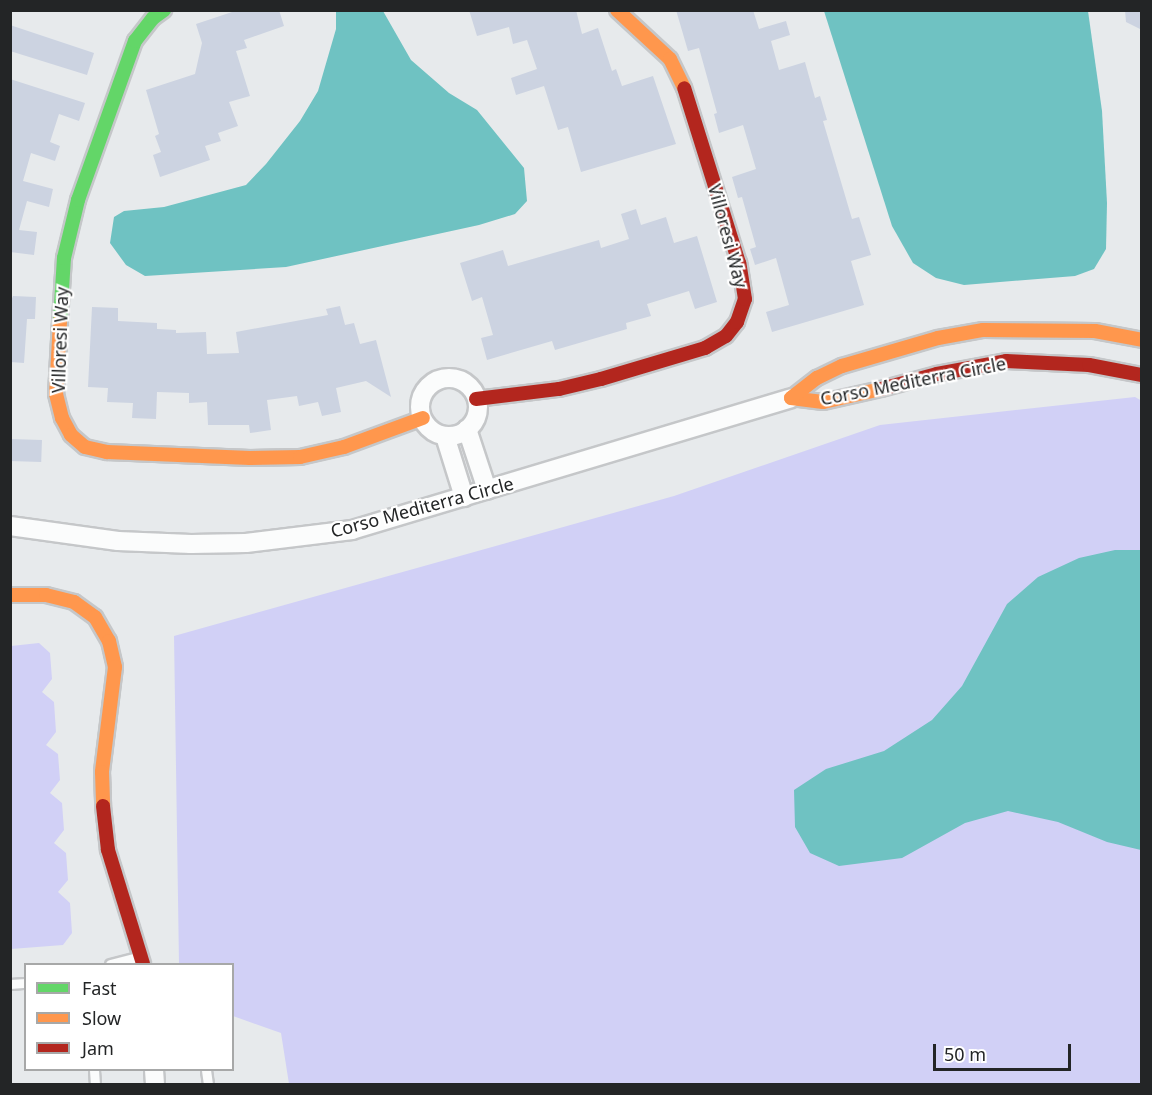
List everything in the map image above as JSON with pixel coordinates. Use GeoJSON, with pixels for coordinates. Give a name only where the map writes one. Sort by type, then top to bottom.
{"type":"FeatureCollection","features":[{"type":"Feature","properties":{"kind":"street","name":"Villoresi Way"},"geometry":{"type":"LineString","coordinates":[[164,10],[153,18],[135,41],[82,189],[64,258],[56,394],[62,418],[71,435],[85,447],[107,452],[250,458],[300,457],[344,447],[423,418]]}},
{"type":"Feature","properties":{"kind":"street","name":"Villoresi Way"},"geometry":{"type":"LineString","coordinates":[[476,399],[559,389],[705,348],[726,336],[737,322],[745,299],[739,263],[683,84],[670,59],[617,10]]}},
{"type":"Feature","properties":{"kind":"street","name":"Corso Mediterra Circle"},"geometry":{"type":"LineString","coordinates":[[10,526],[118,541],[246,543],[352,530],[791,398],[818,378],[842,366],[927,341],[983,330],[1095,331],[1142,340]]}},
{"type":"Feature","properties":{"kind":"street","name":"Corso Mediterra Circle"},"geometry":{"type":"LineString","coordinates":[[791,398],[823,402],[864,394],[937,374],[1006,361],[1089,365],[1142,375]]}},
{"type":"Feature","properties":{"kind":"street"},"geometry":{"type":"LineString","coordinates":[[455,379],[464,382],[476,399],[476,416],[466,429],[455,435],[445,436],[432,430],[423,418],[420,405],[422,395],[436,381],[455,379]]}},
{"type":"Feature","properties":{"kind":"street"},"geometry":{"type":"LineString","coordinates":[[466,429],[487,490]]}},
{"type":"Feature","properties":{"kind":"street"},"geometry":{"type":"LineString","coordinates":[[445,436],[464,497]]}},
{"type":"Feature","properties":{"kind":"street","name":"Corso Mediterra Circle"},"geometry":{"type":"LineString","coordinates":[[10,532],[42,530]]}},
{"type":"Feature","properties":{"kind":"street"},"geometry":{"type":"LineString","coordinates":[[10,596],[45,596],[74,602],[95,617],[109,641],[114,657],[114,675],[102,772],[103,811],[108,850],[142,960]]}},
{"type":"Feature","properties":{"kind":"lane"},"geometry":{"type":"LineString","coordinates":[[118,963],[142,960]]}},
{"type":"Feature","properties":{"kind":"shaded area"},"geometry":{"type":"Polygon","coordinates":[[[336,11],[383,11],[411,60],[449,93],[477,110],[524,168],[527,201],[515,214],[479,225],[286,267],[145,276],[126,265],[110,243],[114,217],[124,211],[164,207],[246,185],[266,164],[300,121],[318,91],[336,29],[336,11]]]}},
{"type":"Feature","properties":{"kind":"shaded area"},"geometry":{"type":"Polygon","coordinates":[[[824,11],[1088,11],[1102,111],[1107,203],[1106,249],[1094,269],[1075,276],[964,285],[936,278],[913,263],[892,226],[824,11]]]}},
{"type":"Feature","properties":{"kind":"shaded area"},"geometry":{"type":"Polygon","coordinates":[[[1135,397],[1142,401],[1141,1084],[289,1084],[281,1033],[234,1016],[234,963],[179,963],[174,636],[674,496],[880,425],[1135,397]]]}},
{"type":"Feature","properties":{"kind":"shaded area"},"geometry":{"type":"Polygon","coordinates":[[[1115,550],[1141,550],[1141,850],[1107,842],[1058,822],[1008,811],[965,823],[902,858],[839,866],[810,853],[795,827],[794,790],[826,769],[884,751],[932,720],[962,686],[1007,604],[1038,577],[1079,558],[1115,550]]]}},
{"type":"Feature","properties":{"kind":"shaded area"},"geometry":{"type":"Polygon","coordinates":[[[39,643],[50,653],[52,679],[42,692],[54,702],[56,732],[46,745],[58,754],[60,780],[50,793],[62,803],[64,830],[54,843],[66,853],[68,880],[58,892],[70,903],[72,933],[63,945],[11,949],[11,646],[39,643]]]}},
{"type":"Feature","properties":{"kind":"building"},"geometry":{"type":"Polygon","coordinates":[[[238,10],[279,10],[284,26],[244,40],[247,48],[236,51],[250,96],[229,102],[238,126],[218,133],[221,141],[205,146],[210,160],[160,177],[153,155],[161,152],[155,136],[159,134],[146,90],[195,74],[202,43],[196,24],[238,10]]]}},
{"type":"Feature","properties":{"kind":"building"},"geometry":{"type":"Polygon","coordinates":[[[469,10],[576,10],[582,34],[598,28],[612,71],[616,69],[622,86],[653,76],[676,144],[581,172],[568,127],[558,130],[544,86],[516,95],[511,78],[537,69],[527,40],[513,44],[509,27],[477,36],[469,10]]]}},
{"type":"Feature","properties":{"kind":"building"},"geometry":{"type":"Polygon","coordinates":[[[676,10],[753,10],[759,29],[786,21],[790,35],[771,41],[779,70],[805,62],[815,98],[820,96],[827,120],[823,121],[852,219],[859,217],[871,255],[851,261],[864,305],[772,332],[766,312],[789,305],[776,258],[755,265],[750,249],[756,247],[742,197],[738,198],[732,177],[756,169],[743,125],[719,133],[714,114],[717,113],[699,48],[688,51],[676,10]]]}},
{"type":"Feature","properties":{"kind":"building"},"geometry":{"type":"Polygon","coordinates":[[[1125,10],[1142,10],[1142,30],[1126,22],[1125,10]]]}},
{"type":"Feature","properties":{"kind":"building"},"geometry":{"type":"Polygon","coordinates":[[[10,25],[94,53],[87,75],[10,51],[10,25]]]}},
{"type":"Feature","properties":{"kind":"building"},"geometry":{"type":"Polygon","coordinates":[[[10,79],[85,103],[79,121],[59,114],[50,142],[60,146],[55,161],[31,153],[23,181],[53,189],[49,207],[27,201],[19,230],[37,232],[34,255],[10,252],[10,79]]]}},
{"type":"Feature","properties":{"kind":"building"},"geometry":{"type":"Polygon","coordinates":[[[636,209],[641,225],[666,217],[674,243],[697,236],[717,302],[695,309],[689,291],[647,304],[651,316],[626,323],[627,329],[555,350],[552,341],[487,360],[481,338],[493,335],[482,297],[472,301],[460,263],[503,250],[508,266],[599,240],[601,248],[629,239],[621,214],[636,209]]]}},
{"type":"Feature","properties":{"kind":"building"},"geometry":{"type":"Polygon","coordinates":[[[13,296],[36,297],[35,319],[27,319],[24,363],[10,362],[10,303],[13,296]]]}},
{"type":"Feature","properties":{"kind":"building"},"geometry":{"type":"Polygon","coordinates":[[[340,306],[345,325],[354,323],[360,344],[376,340],[391,397],[366,381],[336,388],[341,412],[322,416],[318,402],[299,406],[297,396],[267,400],[271,430],[250,433],[249,425],[208,425],[207,402],[189,403],[189,393],[157,392],[156,419],[132,418],[133,403],[107,402],[108,388],[88,387],[92,307],[118,308],[118,321],[157,323],[157,329],[176,330],[176,333],[206,332],[207,354],[239,353],[236,332],[328,315],[326,309],[340,306]]]}},
{"type":"Feature","properties":{"kind":"building"},"geometry":{"type":"Polygon","coordinates":[[[10,439],[42,440],[41,462],[10,461],[10,439]]]}},
{"type":"Feature","properties":{"kind":"traffic: fast"},"geometry":{"type":"LineString","coordinates":[[60,321],[64,258],[78,200],[135,41],[153,18],[164,10]]}},
{"type":"Feature","properties":{"kind":"traffic: slow"},"geometry":{"type":"LineString","coordinates":[[617,10],[670,59],[684,88]]}},
{"type":"Feature","properties":{"kind":"traffic: slow"},"geometry":{"type":"LineString","coordinates":[[60,321],[56,394],[62,418],[71,435],[85,447],[107,452],[250,458],[300,457],[344,447],[423,418]]}},
{"type":"Feature","properties":{"kind":"traffic: slow"},"geometry":{"type":"LineString","coordinates":[[881,389],[823,402],[791,398],[817,378],[842,366],[938,338],[983,330],[1095,331],[1142,340]]}},
{"type":"Feature","properties":{"kind":"traffic: slow"},"geometry":{"type":"LineString","coordinates":[[10,595],[46,595],[74,602],[95,617],[109,641],[115,667],[102,772],[103,806]]}},
{"type":"Feature","properties":{"kind":"traffic: jam"},"geometry":{"type":"LineString","coordinates":[[476,399],[559,389],[601,379],[705,348],[726,336],[737,322],[745,299],[739,263],[684,88]]}},
{"type":"Feature","properties":{"kind":"traffic: jam"},"geometry":{"type":"LineString","coordinates":[[881,389],[937,374],[1006,361],[1089,365],[1142,375]]}},
{"type":"Feature","properties":{"kind":"traffic: jam"},"geometry":{"type":"LineString","coordinates":[[103,806],[108,850],[143,963]]}}]}
